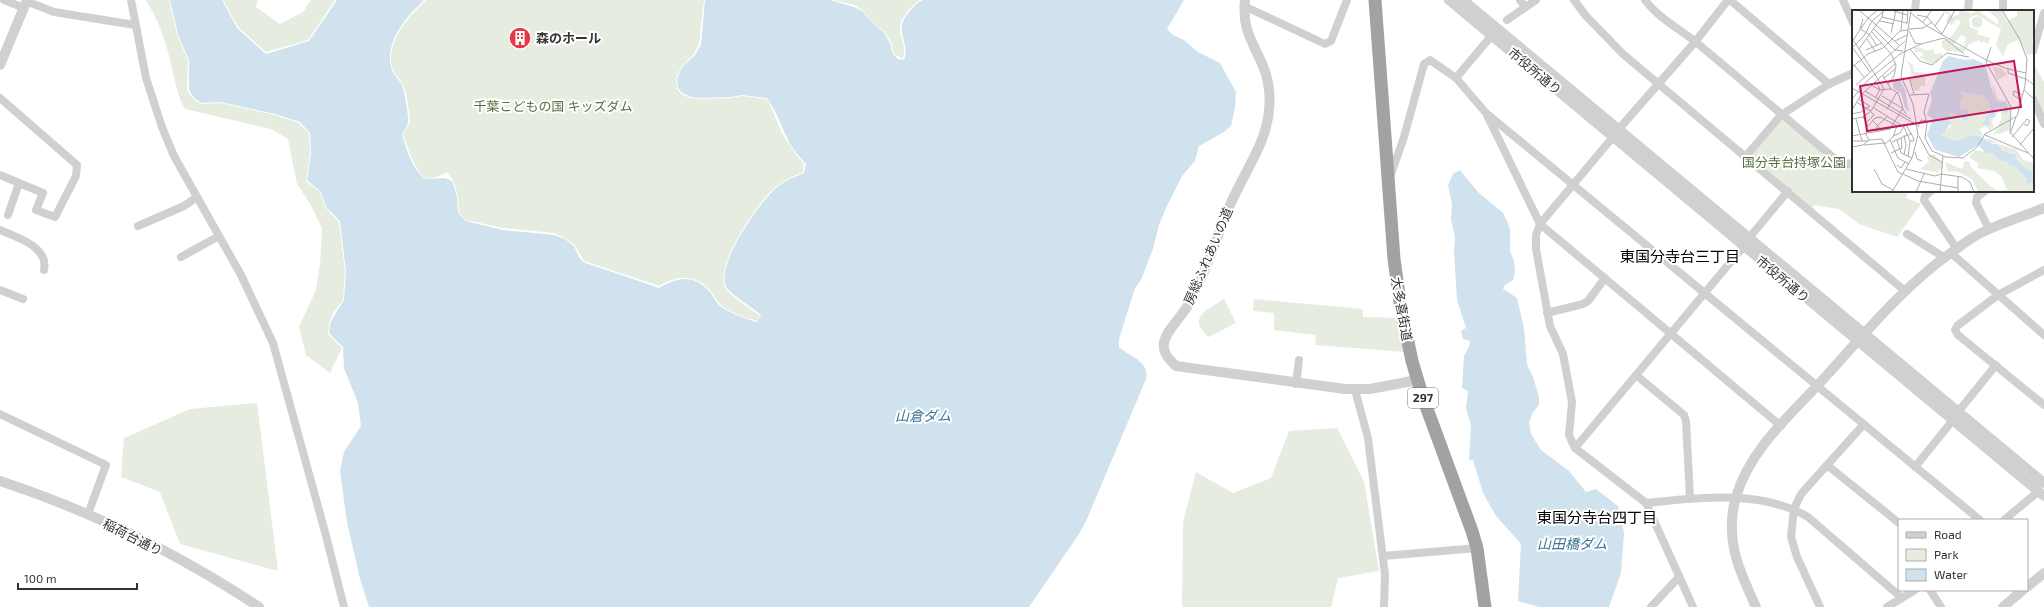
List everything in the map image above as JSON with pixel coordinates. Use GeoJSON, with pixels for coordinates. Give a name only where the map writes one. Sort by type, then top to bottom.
{"type":"FeatureCollection","features":[{"type":"Feature","properties":{"kind":"highway","name":"大多喜街道"},"geometry":{"type":"LineString","coordinates":[[1375,0],[1388,183],[1399,296],[1417,380],[1429,418],[1467,514],[1477,548],[1485,607]]}},
{"type":"Feature","properties":{"kind":"street"},"geometry":{"type":"LineString","coordinates":[[0,4],[4,0],[26,3],[54,12],[135,25]]}},
{"type":"Feature","properties":{"kind":"street"},"geometry":{"type":"LineString","coordinates":[[131,0],[146,78],[162,127],[174,156],[259,311],[273,343],[291,405],[344,607]]}},
{"type":"Feature","properties":{"kind":"street"},"geometry":{"type":"LineString","coordinates":[[1245,3],[1325,44],[1331,41],[1347,0]]}},
{"type":"Feature","properties":{"kind":"street","name":"市役所通り"},"geometry":{"type":"LineString","coordinates":[[1449,0],[1616,133]]}},
{"type":"Feature","properties":{"kind":"street","name":"市役所通り"},"geometry":{"type":"LineString","coordinates":[[1463,0],[1616,133],[1956,416],[2042,490]]}},
{"type":"Feature","properties":{"kind":"street"},"geometry":{"type":"LineString","coordinates":[[1508,20],[1522,3],[1536,0]]}},
{"type":"Feature","properties":{"kind":"street"},"geometry":{"type":"LineString","coordinates":[[1574,0],[1586,16],[1623,54],[1788,191],[1905,291]]}},
{"type":"Feature","properties":{"kind":"street"},"geometry":{"type":"LineString","coordinates":[[1645,0],[1651,8],[1696,42],[1781,115],[1838,161],[1847,164],[1852,163]]}},
{"type":"Feature","properties":{"kind":"street"},"geometry":{"type":"LineString","coordinates":[[1693,607],[1646,503],[1575,448],[1568,435],[1572,402],[1563,354],[1550,326],[1547,313],[1536,249],[1536,235],[1540,224],[1616,133],[1696,42],[1729,0],[1829,84]]}},
{"type":"Feature","properties":{"kind":"street"},"geometry":{"type":"LineString","coordinates":[[1843,0],[1852,21]]}},
{"type":"Feature","properties":{"kind":"street"},"geometry":{"type":"LineString","coordinates":[[1915,10],[1916,0]]}},
{"type":"Feature","properties":{"kind":"street"},"geometry":{"type":"LineString","coordinates":[[1968,10],[1969,0]]}},
{"type":"Feature","properties":{"kind":"street"},"geometry":{"type":"LineString","coordinates":[[2002,0],[2003,10]]}},
{"type":"Feature","properties":{"kind":"street"},"geometry":{"type":"LineString","coordinates":[[0,65],[26,3]]}},
{"type":"Feature","properties":{"kind":"street","name":"房総ふれあいの道"},"geometry":{"type":"LineString","coordinates":[[1245,3],[1247,33],[1268,80],[1269,109],[1266,128],[1251,163],[1230,204],[1189,305],[1168,333],[1163,344],[1166,355],[1176,366],[1296,384],[1355,390],[1370,389],[1417,380]]}},
{"type":"Feature","properties":{"kind":"street"},"geometry":{"type":"LineString","coordinates":[[2034,48],[2043,18]]}},
{"type":"Feature","properties":{"kind":"street"},"geometry":{"type":"LineString","coordinates":[[1456,78],[1492,35]]}},
{"type":"Feature","properties":{"kind":"street"},"geometry":{"type":"LineString","coordinates":[[1388,183],[1404,137],[1426,61],[1430,60],[1456,78],[1486,113],[1979,519]]}},
{"type":"Feature","properties":{"kind":"street"},"geometry":{"type":"LineString","coordinates":[[1746,156],[1781,115],[1829,84],[1852,73]]}},
{"type":"Feature","properties":{"kind":"street"},"geometry":{"type":"LineString","coordinates":[[0,98],[77,165],[76,176],[55,217],[36,210],[43,193],[0,175]]}},
{"type":"Feature","properties":{"kind":"street"},"geometry":{"type":"LineString","coordinates":[[2035,108],[2044,124]]}},
{"type":"Feature","properties":{"kind":"street"},"geometry":{"type":"LineString","coordinates":[[1486,113],[1540,224],[1781,426]]}},
{"type":"Feature","properties":{"kind":"street"},"geometry":{"type":"LineString","coordinates":[[8,215],[19,183]]}},
{"type":"Feature","properties":{"kind":"street"},"geometry":{"type":"LineString","coordinates":[[1575,448],[1788,191]]}},
{"type":"Feature","properties":{"kind":"street"},"geometry":{"type":"LineString","coordinates":[[1930,192],[1925,196],[1924,200],[1951,253]]}},
{"type":"Feature","properties":{"kind":"street"},"geometry":{"type":"LineString","coordinates":[[1984,192],[1977,197],[1976,202],[1989,229]]}},
{"type":"Feature","properties":{"kind":"street"},"geometry":{"type":"LineString","coordinates":[[138,226],[184,206],[197,197]]}},
{"type":"Feature","properties":{"kind":"street"},"geometry":{"type":"LineString","coordinates":[[1756,607],[1734,557],[1732,538],[1736,498],[1746,470],[1781,426],[1905,291],[1951,253],[1989,229],[2044,208]]}},
{"type":"Feature","properties":{"kind":"street"},"geometry":{"type":"LineString","coordinates":[[0,230],[32,246],[44,256],[44,270]]}},
{"type":"Feature","properties":{"kind":"street"},"geometry":{"type":"LineString","coordinates":[[1907,234],[1951,253],[2044,335]]}},
{"type":"Feature","properties":{"kind":"street"},"geometry":{"type":"LineString","coordinates":[[181,257],[219,236]]}},
{"type":"Feature","properties":{"kind":"street"},"geometry":{"type":"LineString","coordinates":[[2044,270],[1998,295],[1957,326],[1955,330],[1958,335],[2044,405]]}},
{"type":"Feature","properties":{"kind":"street"},"geometry":{"type":"LineString","coordinates":[[1547,313],[1583,304],[1588,301],[1604,278]]}},
{"type":"Feature","properties":{"kind":"street"},"geometry":{"type":"LineString","coordinates":[[0,290],[23,299]]}},
{"type":"Feature","properties":{"kind":"street"},"geometry":{"type":"LineString","coordinates":[[1296,384],[1299,360]]}},
{"type":"Feature","properties":{"kind":"street"},"geometry":{"type":"LineString","coordinates":[[1915,467],[1996,365]]}},
{"type":"Feature","properties":{"kind":"street"},"geometry":{"type":"LineString","coordinates":[[1636,375],[1684,415],[1686,421],[1690,498]]}},
{"type":"Feature","properties":{"kind":"street"},"geometry":{"type":"LineString","coordinates":[[1355,390],[1368,438],[1385,576],[1384,607]]}},
{"type":"Feature","properties":{"kind":"street"},"geometry":{"type":"LineString","coordinates":[[0,414],[106,465],[88,514]]}},
{"type":"Feature","properties":{"kind":"street"},"geometry":{"type":"LineString","coordinates":[[1820,607],[1797,557],[1791,537],[1794,509],[1801,494],[1864,424]]}},
{"type":"Feature","properties":{"kind":"street"},"geometry":{"type":"LineString","coordinates":[[1827,465],[1898,522]]}},
{"type":"Feature","properties":{"kind":"street","name":"稲荷台通り"},"geometry":{"type":"LineString","coordinates":[[0,481],[88,514],[127,532],[231,588],[259,607]]}},
{"type":"Feature","properties":{"kind":"street"},"geometry":{"type":"LineString","coordinates":[[2005,519],[2042,490]]}},
{"type":"Feature","properties":{"kind":"street"},"geometry":{"type":"LineString","coordinates":[[1646,503],[1690,498],[1736,498],[1768,502],[1794,509],[1808,517],[1902,598]]}},
{"type":"Feature","properties":{"kind":"street"},"geometry":{"type":"LineString","coordinates":[[1383,556],[1477,548]]}},
{"type":"Feature","properties":{"kind":"street"},"geometry":{"type":"LineString","coordinates":[[1650,607],[1679,576]]}},
{"type":"Feature","properties":{"kind":"street"},"geometry":{"type":"LineString","coordinates":[[2028,586],[2042,577]]}},
{"type":"Feature","properties":{"kind":"street"},"geometry":{"type":"LineString","coordinates":[[1887,607],[1913,591]]}},
{"type":"Feature","properties":{"kind":"street"},"geometry":{"type":"LineString","coordinates":[[1931,591],[1941,607]]}},
{"type":"Feature","properties":{"kind":"street"},"geometry":{"type":"LineString","coordinates":[[2002,607],[2022,591]]}},
{"type":"Feature","properties":{"kind":"green space"},"geometry":{"type":"Polygon","coordinates":[[[146,0],[169,0],[177,35],[188,60],[187,90],[194,100],[202,104],[220,103],[275,115],[299,123],[309,133],[310,153],[306,181],[320,192],[325,207],[339,222],[345,272],[343,300],[333,313],[329,324],[328,334],[342,348],[330,373],[306,355],[299,327],[316,290],[320,264],[322,229],[311,205],[297,184],[288,139],[271,129],[185,109],[177,90],[169,56],[157,20],[146,0]]]}},
{"type":"Feature","properties":{"kind":"green space"},"geometry":{"type":"Polygon","coordinates":[[[223,0],[258,0],[256,7],[280,24],[303,12],[311,0],[335,0],[308,40],[266,52],[238,27],[223,0]]]}},
{"type":"Feature","properties":{"kind":"green space","name":"千葉こどもの国 キッズダム"},"geometry":{"type":"Polygon","coordinates":[[[426,0],[704,0],[699,44],[694,54],[681,67],[676,79],[677,89],[681,94],[690,98],[731,98],[742,96],[767,99],[778,125],[792,149],[804,164],[803,172],[786,180],[771,191],[764,199],[738,237],[725,267],[724,279],[726,289],[736,299],[760,316],[757,321],[728,310],[719,302],[709,289],[697,280],[691,278],[679,278],[659,286],[584,261],[575,245],[554,233],[503,228],[466,220],[459,213],[458,196],[453,180],[447,172],[431,178],[426,178],[422,175],[412,159],[403,135],[410,121],[407,97],[402,83],[392,67],[392,48],[406,21],[426,0]]]}},
{"type":"Feature","properties":{"kind":"green space"},"geometry":{"type":"Polygon","coordinates":[[[833,0],[920,0],[908,11],[900,25],[904,46],[903,59],[894,54],[891,42],[885,32],[862,10],[855,5],[833,0]]]}},
{"type":"Feature","properties":{"kind":"green space"},"geometry":{"type":"Polygon","coordinates":[[[2034,64],[2044,82],[2044,115],[2034,88],[2034,64]]]}},
{"type":"Feature","properties":{"kind":"green space","name":"国分寺台持塚公園"},"geometry":{"type":"Polygon","coordinates":[[[1781,120],[1837,165],[1841,167],[1852,166],[1852,192],[1909,192],[1906,198],[1921,204],[1897,237],[1859,224],[1839,209],[1814,205],[1812,208],[1752,159],[1752,154],[1781,120]]]}},
{"type":"Feature","properties":{"kind":"green space"},"geometry":{"type":"Polygon","coordinates":[[[1224,299],[1236,323],[1209,337],[1199,325],[1199,320],[1206,311],[1224,299]]]}},
{"type":"Feature","properties":{"kind":"green space"},"geometry":{"type":"Polygon","coordinates":[[[1254,299],[1363,309],[1363,317],[1398,318],[1405,352],[1315,345],[1316,335],[1274,330],[1274,313],[1253,311],[1254,299]]]}},
{"type":"Feature","properties":{"kind":"green space"},"geometry":{"type":"Polygon","coordinates":[[[257,403],[278,571],[180,544],[160,492],[121,477],[124,438],[190,409],[257,403]]]}},
{"type":"Feature","properties":{"kind":"green space"},"geometry":{"type":"Polygon","coordinates":[[[1337,428],[1364,482],[1379,571],[1338,578],[1331,607],[1182,607],[1183,522],[1196,472],[1233,493],[1271,478],[1289,431],[1337,428]]]}},
{"type":"Feature","properties":{"kind":"water","name":"山倉ダム"},"geometry":{"type":"Polygon","coordinates":[[[170,0],[222,0],[237,28],[266,54],[309,41],[337,0],[424,0],[405,21],[394,39],[391,48],[391,67],[402,85],[408,114],[407,125],[402,135],[411,159],[421,175],[426,179],[445,178],[452,181],[457,196],[458,213],[466,221],[503,230],[554,235],[565,239],[574,246],[583,262],[659,288],[673,281],[685,279],[697,282],[709,291],[724,309],[738,316],[757,322],[761,315],[727,288],[725,278],[726,266],[739,238],[757,210],[779,186],[804,173],[806,164],[790,144],[774,109],[767,98],[742,95],[731,97],[691,97],[682,93],[678,88],[677,79],[682,67],[695,55],[701,45],[705,0],[830,0],[854,7],[862,11],[877,27],[884,32],[890,43],[893,54],[898,59],[904,60],[906,53],[902,25],[904,19],[912,8],[923,0],[1184,0],[1167,29],[1173,35],[1184,40],[1198,52],[1220,63],[1236,92],[1235,108],[1231,126],[1224,132],[1199,146],[1195,161],[1182,176],[1159,225],[1153,249],[1141,280],[1135,288],[1119,339],[1119,347],[1138,360],[1145,368],[1146,379],[1087,519],[1079,534],[1029,607],[369,607],[360,579],[347,522],[340,471],[344,452],[361,426],[358,403],[344,368],[343,347],[329,333],[330,324],[344,300],[346,272],[340,221],[326,207],[321,192],[307,180],[311,153],[310,133],[300,122],[275,114],[220,102],[202,103],[195,99],[189,90],[189,60],[178,35],[170,0]]]}},
{"type":"Feature","properties":{"kind":"water","name":"山田橋ダム"},"geometry":{"type":"Polygon","coordinates":[[[1460,170],[1478,192],[1503,213],[1510,229],[1510,251],[1514,261],[1515,271],[1513,280],[1505,285],[1503,289],[1517,298],[1524,328],[1527,364],[1539,397],[1539,405],[1533,412],[1529,422],[1531,434],[1541,450],[1569,471],[1586,492],[1596,489],[1618,506],[1624,533],[1621,573],[1609,607],[1539,607],[1518,601],[1521,544],[1496,516],[1483,493],[1473,460],[1469,460],[1471,425],[1466,408],[1468,391],[1462,388],[1464,356],[1469,347],[1470,341],[1463,339],[1461,331],[1466,328],[1457,300],[1454,251],[1455,237],[1451,220],[1452,204],[1448,185],[1453,174],[1460,170]]]}},
{"type":"Feature","properties":{"kind":"place","name":"森のホール"},"geometry":{"type":"Point","coordinates":[520,38]}},
{"type":"Feature","properties":{"kind":"district","name":"東国分寺台三丁目"},"geometry":{"type":"Point","coordinates":[1680,257]}},
{"type":"Feature","properties":{"kind":"district","name":"東国分寺台四丁目"},"geometry":{"type":"Point","coordinates":[1597,518]}}]}
